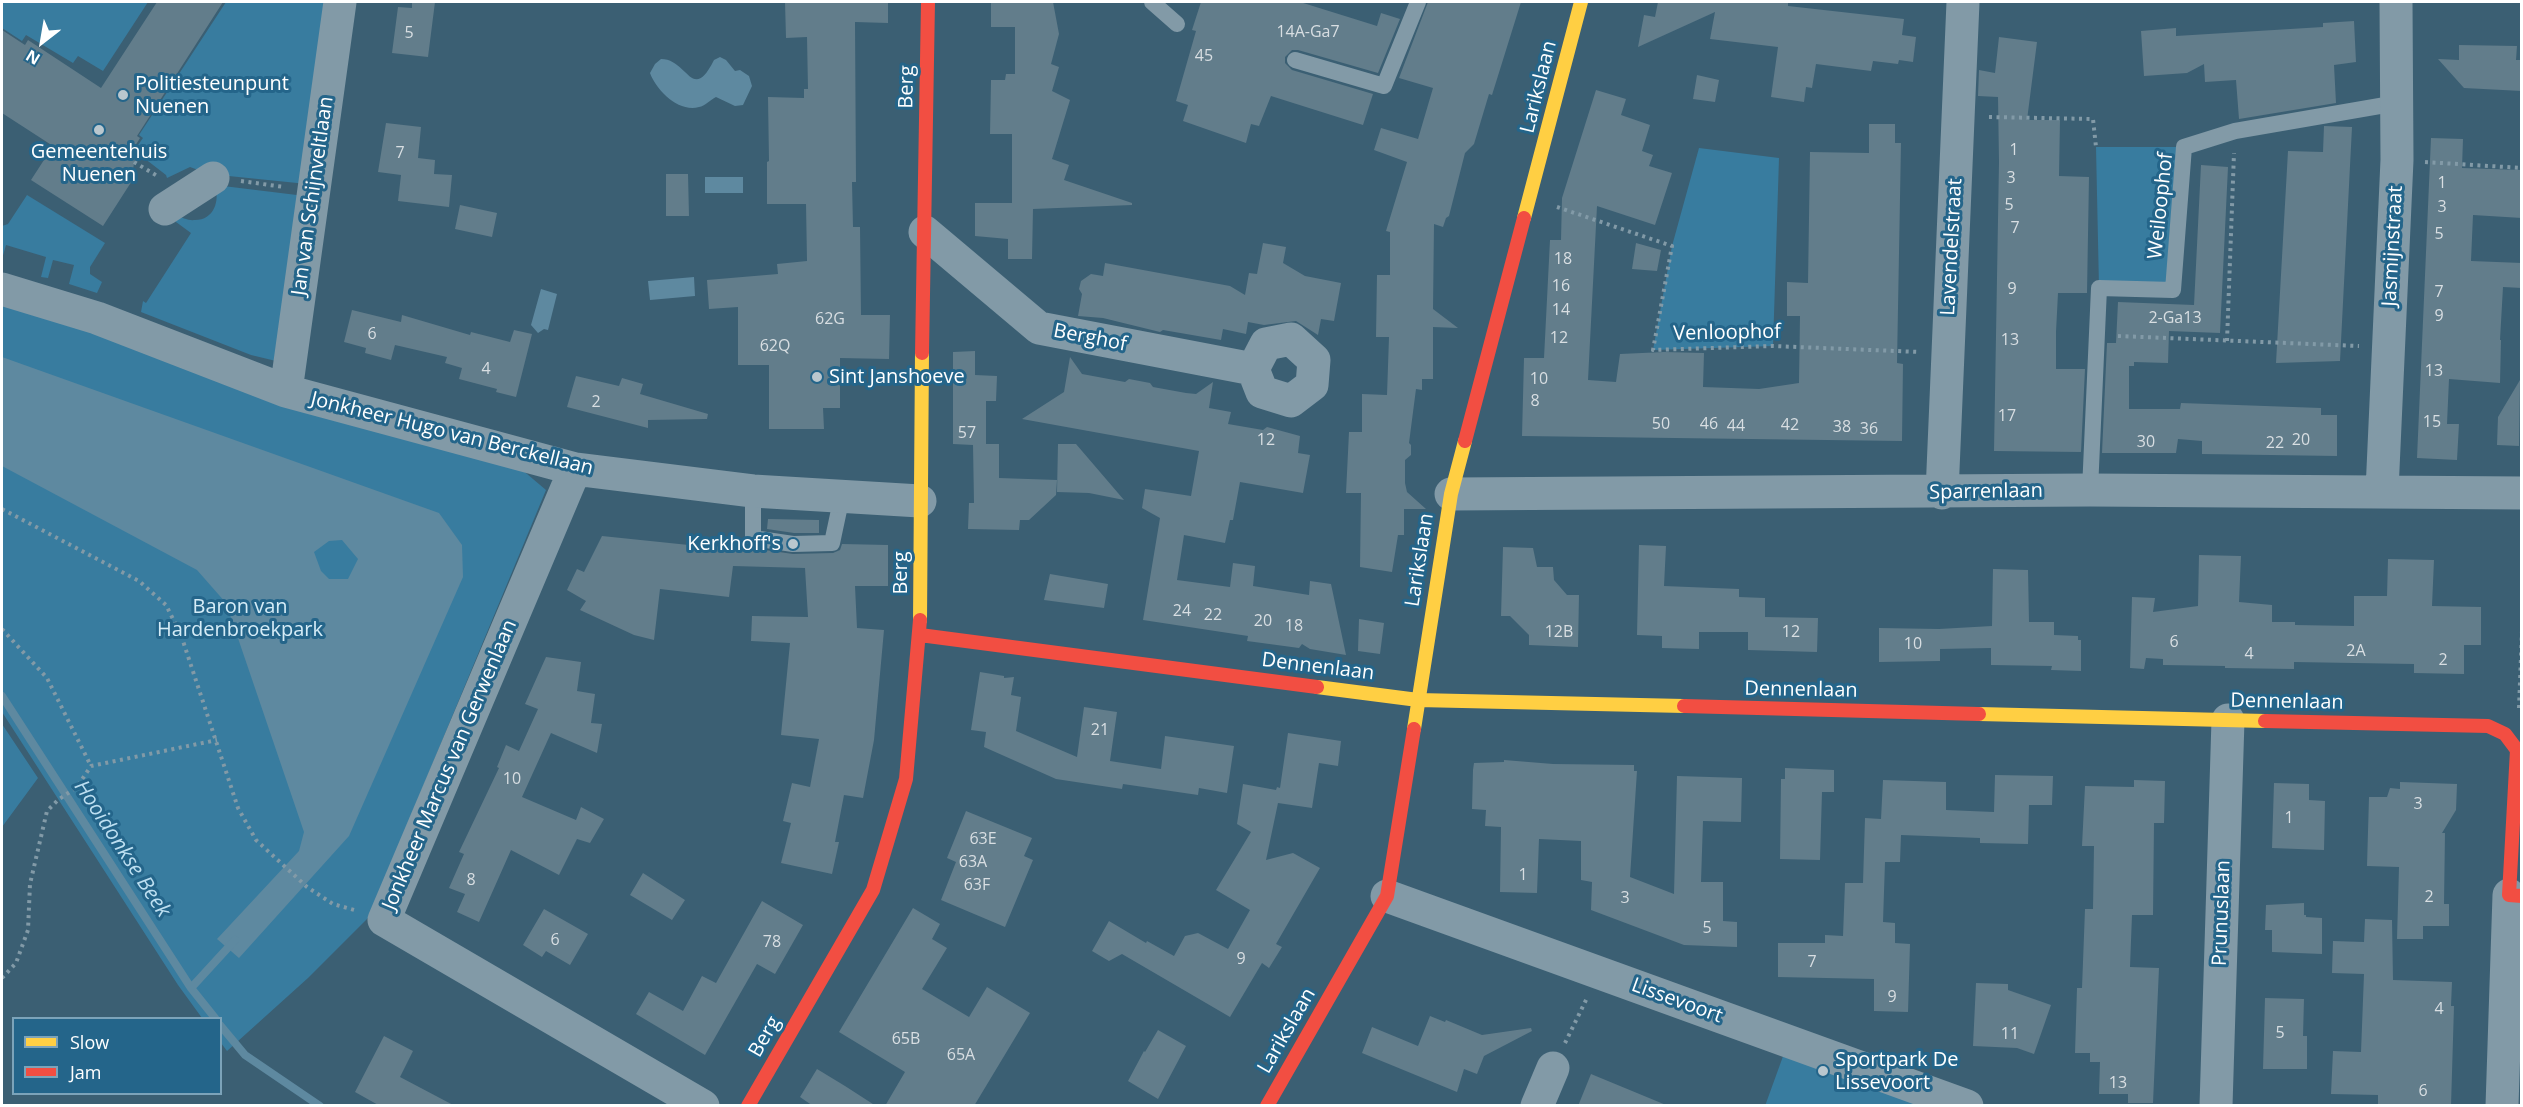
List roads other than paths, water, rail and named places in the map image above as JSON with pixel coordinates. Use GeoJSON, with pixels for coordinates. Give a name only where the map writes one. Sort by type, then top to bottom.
{"type":"FeatureCollection","features":[{"type":"Feature","properties":{"kind":"street","name":"Jan van Schijnveltlaan"},"geometry":{"type":"LineString","coordinates":[[286,391],[340,2]]}},
{"type":"Feature","properties":{"kind":"street","name":"Berg"},"geometry":{"type":"LineString","coordinates":[[748,1106],[873,890],[906,779],[920,635],[928,2]]}},
{"type":"Feature","properties":{"kind":"street","name":"Larikslaan"},"geometry":{"type":"LineString","coordinates":[[1267,1106],[1387,896],[1451,494],[1581,2]]}},
{"type":"Feature","properties":{"kind":"street","name":"Lavendelstraat"},"geometry":{"type":"LineString","coordinates":[[1942,493],[1963,2]]}},
{"type":"Feature","properties":{"kind":"street","name":"Jasmijnstraat"},"geometry":{"type":"LineString","coordinates":[[2382,491],[2397,160],[2396,2]]}},
{"type":"Feature","properties":{"kind":"street","name":"Berghof"},"geometry":{"type":"LineString","coordinates":[[925,232],[1039,328],[1252,369]]}},
{"type":"Feature","properties":{"kind":"street","name":"Jonkheer Hugo van Berckellaan"},"geometry":{"type":"LineString","coordinates":[[2,289],[97,318],[286,391],[575,469],[753,491],[920,501]]}},
{"type":"Feature","properties":{"kind":"street","name":"Jonkheer Marcus van Gerwenlaan"},"geometry":{"type":"LineString","coordinates":[[575,469],[384,920],[703,1106]]}},
{"type":"Feature","properties":{"kind":"street","name":"Sparrenlaan"},"geometry":{"type":"LineString","coordinates":[[1451,494],[1942,493],[2090,490],[2522,493]]}},
{"type":"Feature","properties":{"kind":"street","name":"Dennenlaan"},"geometry":{"type":"LineString","coordinates":[[920,635],[1418,700],[2488,726],[2505,734],[2517,750],[2515,896]]}},
{"type":"Feature","properties":{"kind":"street","name":"Prunuslaan"},"geometry":{"type":"LineString","coordinates":[[2216,1106],[2228,720]]}},
{"type":"Feature","properties":{"kind":"street","name":"Lissevoort"},"geometry":{"type":"LineString","coordinates":[[1387,896],[1967,1106]]}},
{"type":"Feature","properties":{"kind":"street"},"geometry":{"type":"LineString","coordinates":[[2502,1106],[2515,896]]}},
{"type":"Feature","properties":{"kind":"street"},"geometry":{"type":"LineString","coordinates":[[1537,1106],[1553,1068]]}},
{"type":"Feature","properties":{"kind":"lane"},"geometry":{"type":"LineString","coordinates":[[1152,2],[1177,24]]}},
{"type":"Feature","properties":{"kind":"lane"},"geometry":{"type":"LineString","coordinates":[[1295,60],[1384,87],[1418,2]]}},
{"type":"Feature","properties":{"kind":"lane","name":"Weiloophof"},"geometry":{"type":"LineString","coordinates":[[2090,490],[2099,288],[2174,290],[2184,147],[2235,131],[2397,104]]}},
{"type":"Feature","properties":{"kind":"lane"},"geometry":{"type":"LineString","coordinates":[[753,491],[753,538],[793,544],[831,543],[842,496]]}},
{"type":"Feature","properties":{"kind":"waterway","name":"Hooidonkse Beek"},"geometry":{"type":"LineString","coordinates":[[2,696],[191,988],[214,1017]]}},
{"type":"Feature","properties":{"kind":"waterway"},"geometry":{"type":"LineString","coordinates":[[191,988],[235,940]]}},
{"type":"Feature","properties":{"kind":"waterway","name":"Hooidonkse Beek"},"geometry":{"type":"LineString","coordinates":[[222,1027],[245,1055],[320,1106]]}},
{"type":"Feature","properties":{"kind":"place","name":"Politiesteunpunt Nuenen"},"geometry":{"type":"Point","coordinates":[123,95]}},
{"type":"Feature","properties":{"kind":"place","name":"Gemeentehuis Nuenen"},"geometry":{"type":"Point","coordinates":[99,130]}},
{"type":"Feature","properties":{"kind":"place","name":"Sint Janshoeve"},"geometry":{"type":"Point","coordinates":[817,377]}},
{"type":"Feature","properties":{"kind":"place","name":"Kerkhoff's"},"geometry":{"type":"Point","coordinates":[793,544]}},
{"type":"Feature","properties":{"kind":"place","name":"Sportpark De Lissevoort"},"geometry":{"type":"Point","coordinates":[1823,1071]}},
{"type":"Feature","properties":{"kind":"park label","name":"Baron van Hardenbroekpark"},"geometry":{"type":"Point","coordinates":[240,618]}}]}
